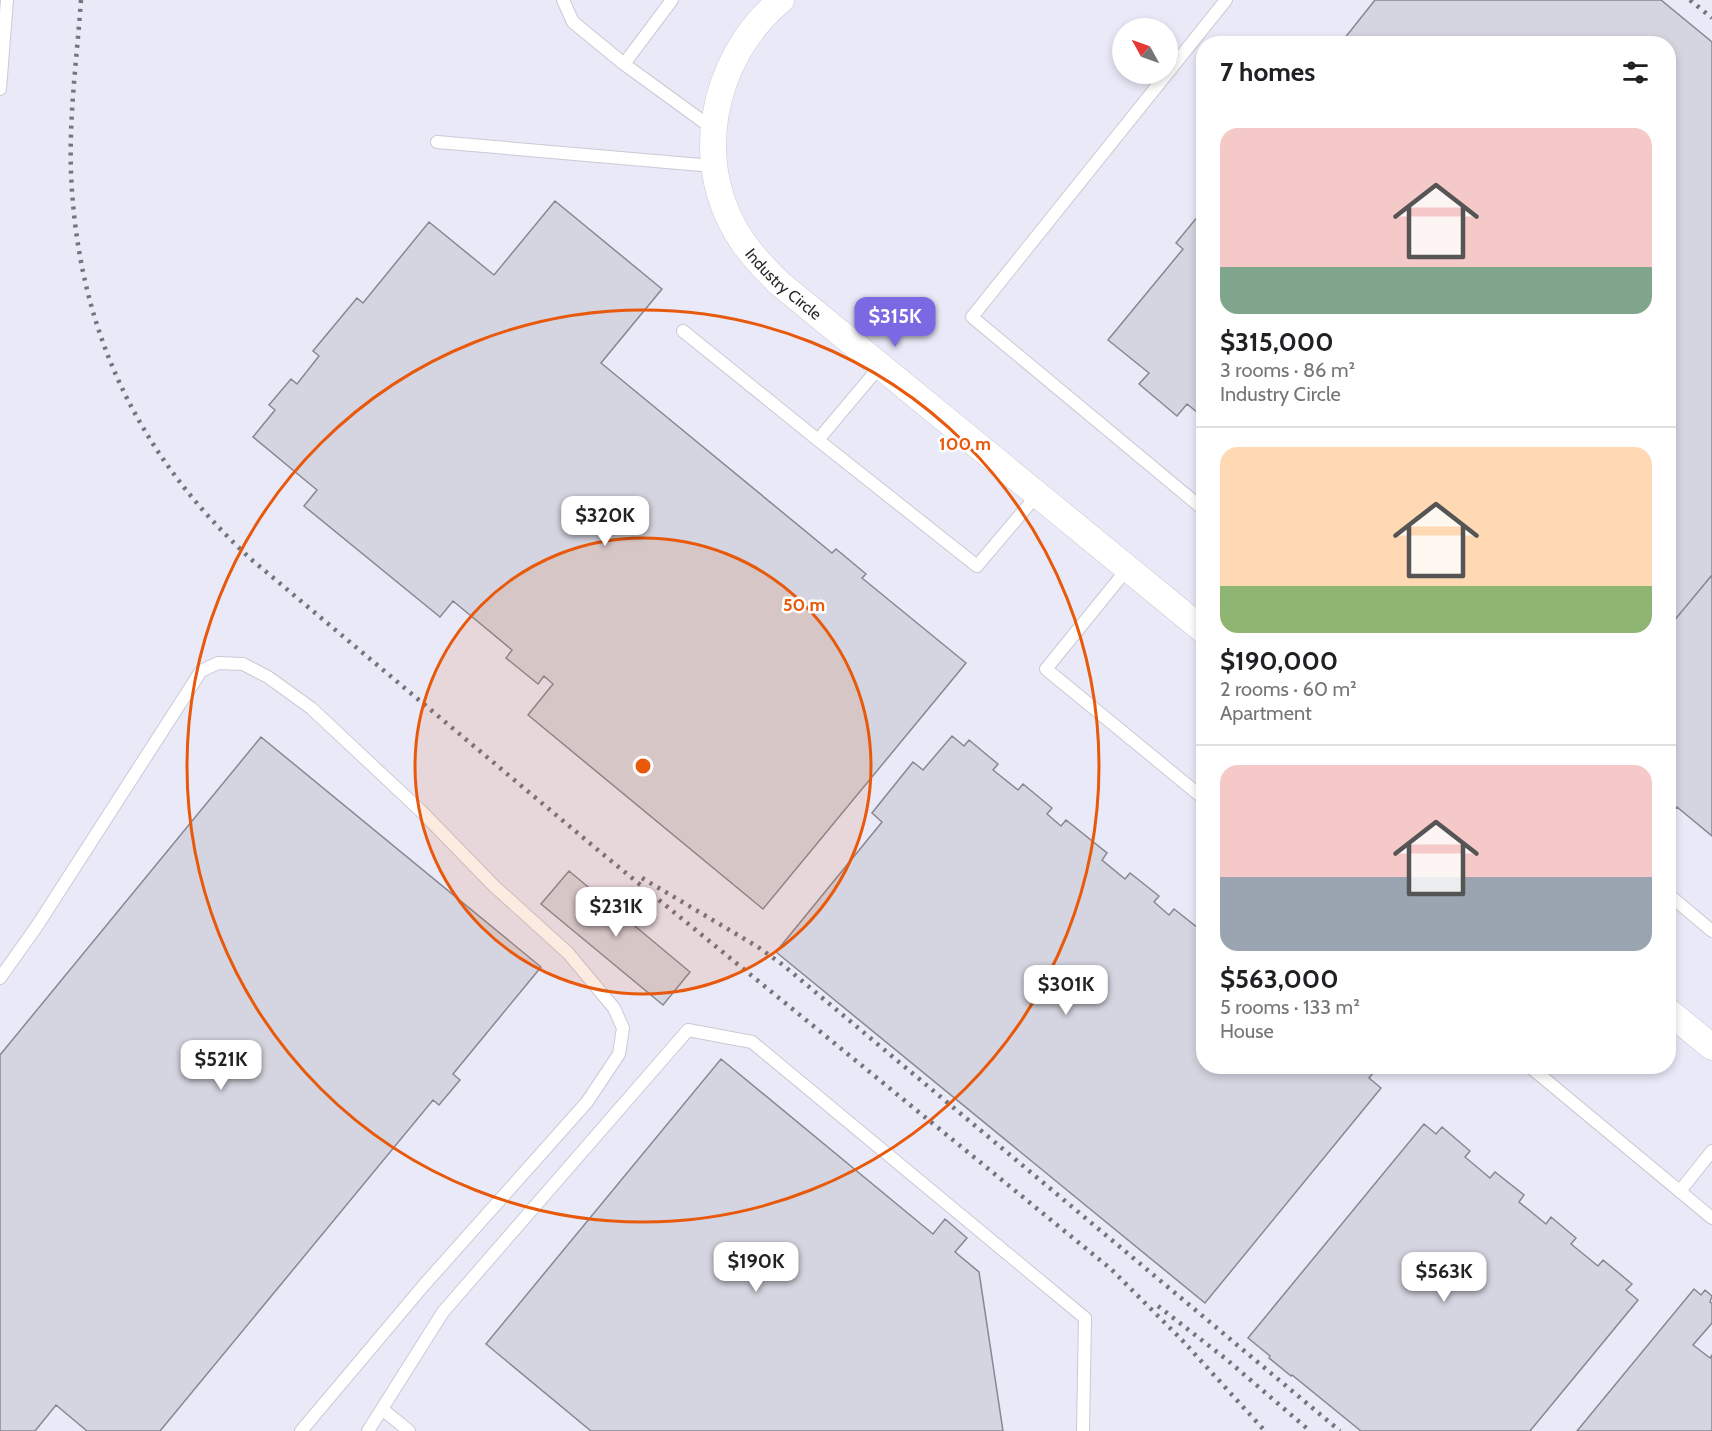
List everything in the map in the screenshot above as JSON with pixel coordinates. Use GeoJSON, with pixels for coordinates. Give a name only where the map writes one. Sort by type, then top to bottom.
{"type":"FeatureCollection","features":[{"type":"Feature","properties":{"kind":"street","name":"Industry Circle"},"geometry":{"type":"LineString","coordinates":[[781,0],[756,23],[741,43],[729,66],[712,128],[713,166],[719,192],[744,244],[779,283],[1196,624]]}},
{"type":"Feature","properties":{"kind":"street"},"geometry":{"type":"LineString","coordinates":[[1676,1018],[1712,1047]]}},
{"type":"Feature","properties":{"kind":"lane"},"geometry":{"type":"LineString","coordinates":[[0,89],[2,32],[7,0]]}},
{"type":"Feature","properties":{"kind":"lane"},"geometry":{"type":"LineString","coordinates":[[563,0],[573,22],[624,64],[712,128]]}},
{"type":"Feature","properties":{"kind":"lane"},"geometry":{"type":"LineString","coordinates":[[624,64],[672,0]]}},
{"type":"Feature","properties":{"kind":"lane"},"geometry":{"type":"LineString","coordinates":[[1197,36],[1226,0]]}},
{"type":"Feature","properties":{"kind":"lane"},"geometry":{"type":"LineString","coordinates":[[1196,37],[972,317],[1196,503]]}},
{"type":"Feature","properties":{"kind":"lane"},"geometry":{"type":"LineString","coordinates":[[436,142],[713,166]]}},
{"type":"Feature","properties":{"kind":"lane"},"geometry":{"type":"LineString","coordinates":[[683,331],[977,566],[1037,495]]}},
{"type":"Feature","properties":{"kind":"lane"},"geometry":{"type":"LineString","coordinates":[[818,440],[881,365]]}},
{"type":"Feature","properties":{"kind":"lane"},"geometry":{"type":"LineString","coordinates":[[1128,568],[1046,669],[1196,792]]}},
{"type":"Feature","properties":{"kind":"lane"},"geometry":{"type":"LineString","coordinates":[[0,978],[37,926],[201,670],[218,663],[243,664],[268,677],[311,708],[421,812],[494,886],[568,954],[614,1008],[623,1028],[619,1054],[587,1102],[424,1286],[301,1431]]}},
{"type":"Feature","properties":{"kind":"lane"},"geometry":{"type":"LineString","coordinates":[[1676,901],[1712,931]]}},
{"type":"Feature","properties":{"kind":"lane"},"geometry":{"type":"LineString","coordinates":[[368,1431],[443,1312],[688,1030],[752,1041],[1086,1318],[1083,1431]]}},
{"type":"Feature","properties":{"kind":"lane"},"geometry":{"type":"LineString","coordinates":[[1538,1074],[1712,1218]]}},
{"type":"Feature","properties":{"kind":"lane"},"geometry":{"type":"LineString","coordinates":[[1680,1191],[1712,1151]]}},
{"type":"Feature","properties":{"kind":"lane"},"geometry":{"type":"LineString","coordinates":[[382,1409],[409,1431]]}},
{"type":"Feature","properties":{"kind":"shaded area"},"geometry":{"type":"Polygon","coordinates":[[[0,0],[1712,0],[1712,1431],[0,1431],[0,0]]]}},
{"type":"Feature","properties":{"kind":"building"},"geometry":{"type":"Polygon","coordinates":[[[1375,0],[1661,0],[1712,42],[1712,575],[1676,618],[1676,36],[1346,36],[1375,0]]]}},
{"type":"Feature","properties":{"kind":"building"},"geometry":{"type":"Polygon","coordinates":[[[555,201],[662,289],[601,363],[832,553],[836,549],[866,574],[862,578],[966,663],[763,909],[528,715],[553,684],[544,676],[538,684],[506,658],[512,650],[453,601],[440,617],[304,506],[317,490],[253,437],[275,410],[269,405],[291,379],[297,384],[319,356],[313,351],[357,298],[363,303],[429,222],[494,275],[555,201]]]}},
{"type":"Feature","properties":{"kind":"building"},"geometry":{"type":"Polygon","coordinates":[[[1196,219],[1196,411],[1187,404],[1177,416],[1139,384],[1149,373],[1108,340],[1183,249],[1176,243],[1196,219]]]}},
{"type":"Feature","properties":{"kind":"building"},"geometry":{"type":"Polygon","coordinates":[[[1712,575],[1712,836],[1676,808],[1676,618],[1712,575]]]}},
{"type":"Feature","properties":{"kind":"building"},"geometry":{"type":"Polygon","coordinates":[[[952,736],[964,746],[969,740],[998,764],[993,770],[1018,790],[1023,784],[1052,808],[1047,814],[1061,826],[1066,820],[1107,853],[1102,860],[1125,879],[1130,873],[1159,896],[1154,902],[1169,915],[1174,909],[1196,926],[1196,1074],[1372,1074],[1369,1078],[1381,1088],[1205,1303],[776,952],[882,822],[872,813],[913,762],[923,770],[952,736]]]}},
{"type":"Feature","properties":{"kind":"building"},"geometry":{"type":"Polygon","coordinates":[[[261,737],[541,967],[453,1074],[460,1080],[439,1105],[433,1100],[160,1431],[87,1431],[56,1405],[35,1431],[0,1431],[0,1055],[261,737]]]}},
{"type":"Feature","properties":{"kind":"building"},"geometry":{"type":"Polygon","coordinates":[[[569,871],[690,972],[663,1005],[541,904],[569,871]]]}},
{"type":"Feature","properties":{"kind":"building"},"geometry":{"type":"Polygon","coordinates":[[[721,1059],[933,1234],[945,1219],[967,1238],[955,1252],[979,1272],[1003,1431],[591,1431],[486,1344],[721,1059]]]}},
{"type":"Feature","properties":{"kind":"building"},"geometry":{"type":"Polygon","coordinates":[[[1424,1124],[1436,1134],[1442,1127],[1470,1151],[1465,1157],[1490,1178],[1495,1172],[1524,1195],[1519,1202],[1546,1224],[1551,1217],[1576,1238],[1571,1244],[1598,1266],[1603,1260],[1632,1284],[1626,1290],[1638,1300],[1530,1431],[1361,1431],[1269,1358],[1270,1356],[1248,1338],[1424,1124]]]}},
{"type":"Feature","properties":{"kind":"building"},"geometry":{"type":"Polygon","coordinates":[[[1694,1289],[1701,1295],[1705,1290],[1712,1296],[1710,1302],[1712,1303],[1712,1323],[1693,1345],[1710,1358],[1712,1355],[1712,1431],[1577,1431],[1694,1289]]]}},
{"type":"Feature","properties":{"kind":"railway"},"geometry":{"type":"LineString","coordinates":[[81,0],[72,108],[71,172],[76,229],[86,284],[101,336],[121,385],[146,432],[176,477],[211,520],[252,560],[599,851],[1111,1269],[1182,1340],[1265,1431]]}},
{"type":"Feature","properties":{"kind":"railway"},"geometry":{"type":"LineString","coordinates":[[1690,0],[1712,18]]}},
{"type":"Feature","properties":{"kind":"railway"},"geometry":{"type":"LineString","coordinates":[[642,878],[758,947],[783,965],[1340,1431]]}},
{"type":"Feature","properties":{"kind":"railway"},"geometry":{"type":"LineString","coordinates":[[1158,1306],[1226,1359],[1310,1431]]}}]}
